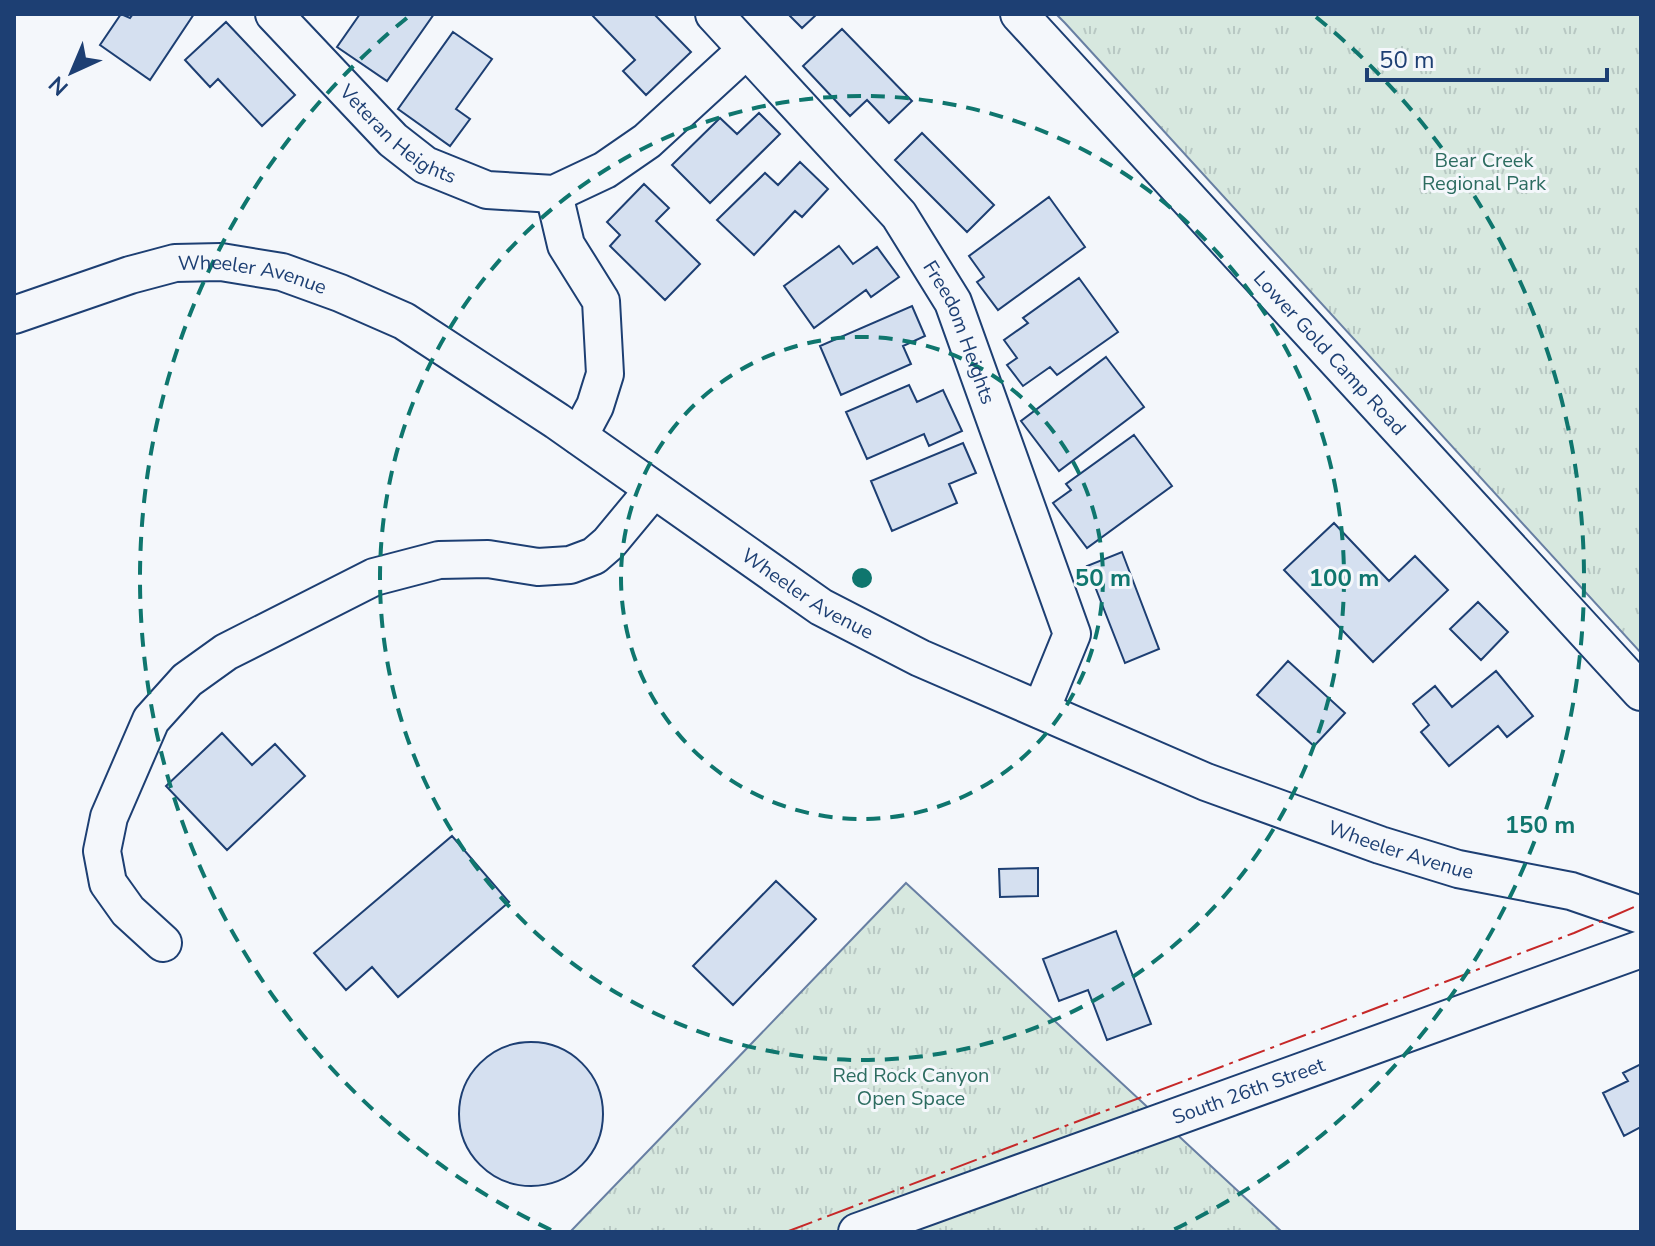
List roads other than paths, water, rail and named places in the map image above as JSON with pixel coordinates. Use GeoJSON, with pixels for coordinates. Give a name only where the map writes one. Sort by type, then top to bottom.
{"type":"FeatureCollection","features":[{"type":"Feature","properties":{"kind":"street","name":"Veteran Heights"},"geometry":{"type":"LineString","coordinates":[[274,14],[393,140],[425,165],[487,190],[554,194],[605,170],[647,141],[746,50]]}},
{"type":"Feature","properties":{"kind":"street","name":"Freedom Heights"},"geometry":{"type":"LineString","coordinates":[[714,14],[899,215],[953,302],[1072,634],[1041,710]]}},
{"type":"Feature","properties":{"kind":"street","name":"Lower Gold Camp Road"},"geometry":{"type":"LineString","coordinates":[[1019,14],[1641,692]]}},
{"type":"Feature","properties":{"kind":"street"},"geometry":{"type":"LineString","coordinates":[[554,194],[566,245],[601,301],[605,374],[595,406],[579,436]]}},
{"type":"Feature","properties":{"kind":"street","name":"Wheeler Avenue"},"geometry":{"type":"LineString","coordinates":[[14,315],[130,275],[175,263],[221,262],[282,272],[340,293],[404,321],[579,436],[821,607],[920,658],[1206,782],[1380,845],[1458,869],[1571,891],[1641,915]]}},
{"type":"Feature","properties":{"kind":"street"},"geometry":{"type":"LineString","coordinates":[[163,943],[128,911],[108,883],[102,851],[109,817],[151,720],[187,680],[226,652],[374,577],[439,560],[488,559],[538,567],[570,565],[594,556],[609,543],[653,490]]}},
{"type":"Feature","properties":{"kind":"street","name":"South 26th Street"},"geometry":{"type":"LineString","coordinates":[[857,1232],[1641,949]]}},
{"type":"Feature","properties":{"kind":"park label","name":"Bear Creek Regional Park"},"geometry":{"type":"Point","coordinates":[1484,172]}},
{"type":"Feature","properties":{"kind":"park label","name":"Red Rock Canyon Open Space"},"geometry":{"type":"Point","coordinates":[911,1086]}}]}
